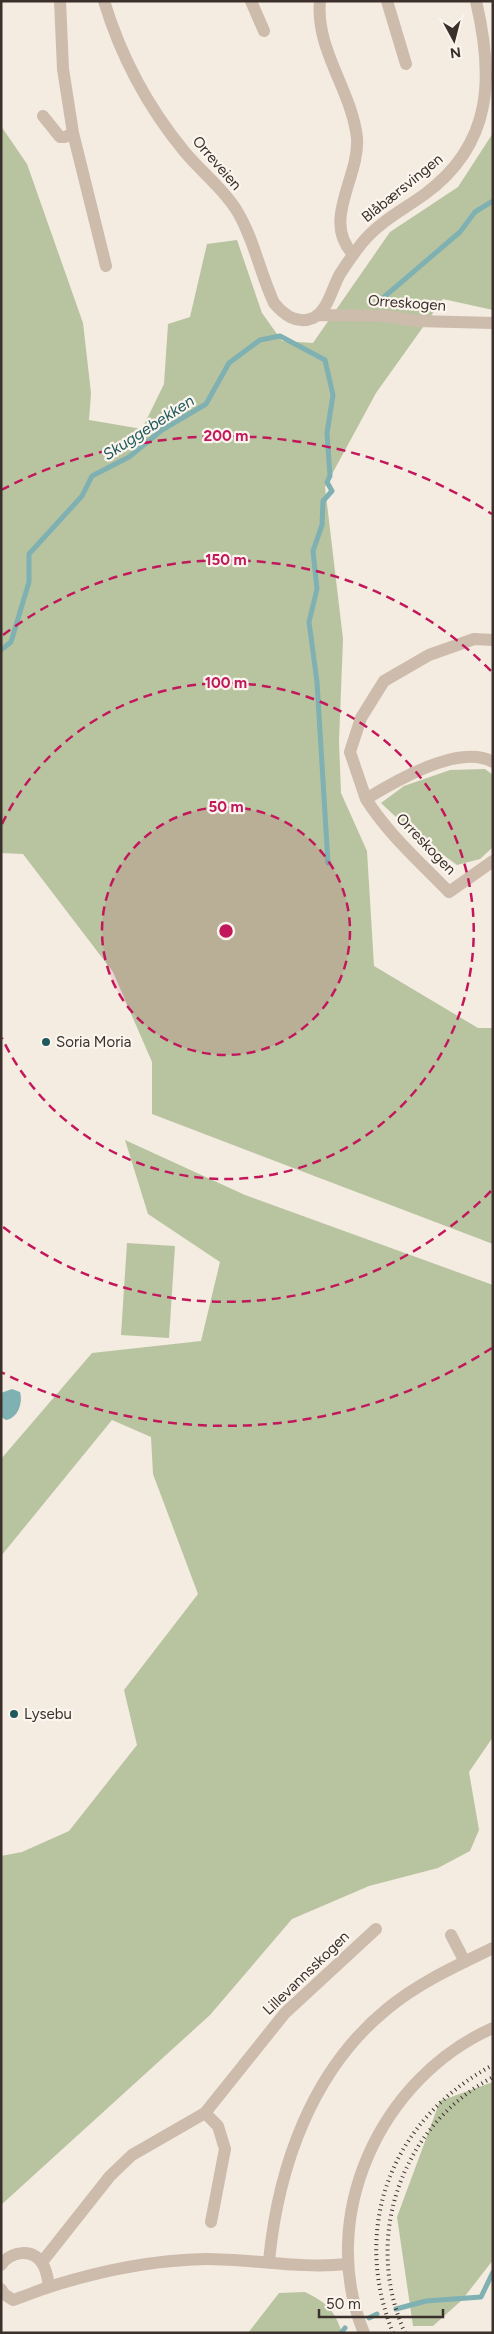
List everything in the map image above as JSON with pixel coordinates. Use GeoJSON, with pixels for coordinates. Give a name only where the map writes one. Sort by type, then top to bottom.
{"type":"FeatureCollection","features":[{"type":"Feature","properties":{"kind":"street"},"geometry":{"type":"LineString","coordinates":[[60,1],[63,70],[72,133],[106,266]]}},
{"type":"Feature","properties":{"kind":"street","name":"Orreveien"},"geometry":{"type":"LineString","coordinates":[[104,1],[117,40],[149,104],[186,153],[217,186],[237,212],[274,303],[282,313],[290,318],[310,320],[319,315]]}},
{"type":"Feature","properties":{"kind":"street"},"geometry":{"type":"LineString","coordinates":[[251,1],[264,32]]}},
{"type":"Feature","properties":{"kind":"street","name":"Blåbærsvingen"},"geometry":{"type":"LineString","coordinates":[[320,1],[321,25],[325,41],[351,112],[357,139],[354,169],[341,210],[340,220],[344,242],[353,254]]}},
{"type":"Feature","properties":{"kind":"street"},"geometry":{"type":"LineString","coordinates":[[387,1],[406,64]]}},
{"type":"Feature","properties":{"kind":"street","name":"Blåbærsvingen"},"geometry":{"type":"LineString","coordinates":[[319,315],[353,254],[375,230],[426,194],[452,170],[477,131],[486,100],[489,63],[486,38],[476,1]]}},
{"type":"Feature","properties":{"kind":"street"},"geometry":{"type":"LineString","coordinates":[[43,116],[60,137],[65,137],[72,133]]}},
{"type":"Feature","properties":{"kind":"street","name":"Orreskogen"},"geometry":{"type":"LineString","coordinates":[[319,315],[386,316],[427,322],[493,323]]}},
{"type":"Feature","properties":{"kind":"street","name":"Orreskogen"},"geometry":{"type":"LineString","coordinates":[[493,640],[474,639],[429,655],[384,681],[361,718],[350,752],[366,799],[376,815],[449,892],[493,861]]}},
{"type":"Feature","properties":{"kind":"street"},"geometry":{"type":"LineString","coordinates":[[366,799],[394,782],[450,760],[469,756],[485,758],[493,762]]}},
{"type":"Feature","properties":{"kind":"street","name":"Lillevannsskogen"},"geometry":{"type":"LineString","coordinates":[[42,2262],[110,2176],[132,2155],[205,2114],[285,2013],[376,1929]]}},
{"type":"Feature","properties":{"kind":"street"},"geometry":{"type":"LineString","coordinates":[[451,1935],[466,1962]]}},
{"type":"Feature","properties":{"kind":"street"},"geometry":{"type":"LineString","coordinates":[[269,2261],[278,2199],[288,2161],[318,2093],[337,2062],[359,2034],[388,2008],[421,1984],[493,1948]]}},
{"type":"Feature","properties":{"kind":"street"},"geometry":{"type":"LineString","coordinates":[[364,2333],[353,2300],[347,2264],[348,2230],[356,2187],[363,2167],[387,2118],[413,2085],[440,2060],[465,2042],[493,2028]]}},
{"type":"Feature","properties":{"kind":"street"},"geometry":{"type":"LineString","coordinates":[[205,2114],[218,2126],[225,2149],[211,2222]]}},
{"type":"Feature","properties":{"kind":"street"},"geometry":{"type":"LineString","coordinates":[[1,2265],[11,2255],[22,2252],[33,2255],[42,2262],[49,2287]]}},
{"type":"Feature","properties":{"kind":"street"},"geometry":{"type":"LineString","coordinates":[[1,2289],[7,2302],[49,2287],[127,2268],[173,2261],[240,2259],[329,2266],[347,2264]]}},
{"type":"Feature","properties":{"kind":"green space"},"geometry":{"type":"Polygon","coordinates":[[[1,126],[27,164],[83,323],[91,393],[89,420],[142,429],[164,384],[168,324],[190,317],[207,244],[237,240],[262,313],[282,341],[313,343],[390,232],[458,187],[493,133],[493,310],[443,299],[376,393],[325,487],[343,639],[339,741],[341,793],[367,851],[374,966],[478,1028],[493,1028],[493,1244],[152,1114],[152,1062],[113,972],[23,854],[1,853],[1,126]]]}},
{"type":"Feature","properties":{"kind":"green space"},"geometry":{"type":"Polygon","coordinates":[[[485,769],[493,775],[493,847],[480,859],[457,865],[412,832],[381,803],[404,786],[450,770],[485,769]]]}},
{"type":"Feature","properties":{"kind":"green space"},"geometry":{"type":"Polygon","coordinates":[[[125,1140],[245,1195],[493,1285],[493,1737],[469,1772],[479,1830],[470,1851],[438,1868],[369,1886],[292,1919],[210,2015],[1,2205],[1,1856],[22,1852],[69,1831],[137,1745],[124,1690],[198,1594],[153,1474],[151,1437],[112,1420],[1,1556],[1,1459],[92,1353],[201,1341],[220,1262],[148,1214],[125,1140]]]}},
{"type":"Feature","properties":{"kind":"green space"},"geometry":{"type":"Polygon","coordinates":[[[127,1243],[175,1246],[169,1338],[121,1335],[127,1243]]]}},
{"type":"Feature","properties":{"kind":"green space"},"geometry":{"type":"Polygon","coordinates":[[[493,2082],[493,2260],[462,2300],[433,2326],[413,2326],[397,2217],[440,2101],[493,2082]]]}},
{"type":"Feature","properties":{"kind":"green space"},"geometry":{"type":"Polygon","coordinates":[[[305,2292],[324,2303],[333,2312],[342,2333],[248,2333],[279,2293],[305,2292]]]}},
{"type":"Feature","properties":{"kind":"water"},"geometry":{"type":"Polygon","coordinates":[[[12,1389],[20,1392],[20,1405],[14,1416],[6,1420],[1,1417],[1,1393],[12,1389]]]}},
{"type":"Feature","properties":{"kind":"waterway","name":"Skuggebekken"},"geometry":{"type":"LineString","coordinates":[[384,297],[460,232],[475,212],[493,201]]}},
{"type":"Feature","properties":{"kind":"waterway"},"geometry":{"type":"LineString","coordinates":[[1,650],[11,642],[29,582],[29,554],[82,496],[92,476],[129,457],[162,430],[206,404],[229,363],[260,340],[280,336],[325,360],[333,395],[327,433],[330,476],[327,482],[332,491],[323,501],[322,525],[313,551],[317,589],[309,622],[317,682],[328,863]]}},
{"type":"Feature","properties":{"kind":"waterway"},"geometry":{"type":"LineString","coordinates":[[396,2309],[426,2301],[481,2297],[493,2272]]}},
{"type":"Feature","properties":{"kind":"waterway"},"geometry":{"type":"LineString","coordinates":[[369,2318],[377,2314]]}},
{"type":"Feature","properties":{"kind":"waterway"},"geometry":{"type":"LineString","coordinates":[[341,2333],[345,2328]]}},
{"type":"Feature","properties":{"kind":"railway"},"geometry":{"type":"LineString","coordinates":[[393,2333],[381,2293],[376,2254],[379,2215],[389,2179],[406,2145],[429,2115],[458,2088],[493,2065]]}},
{"type":"Feature","properties":{"kind":"railway"},"geometry":{"type":"LineString","coordinates":[[405,2333],[393,2297],[388,2260],[390,2223],[398,2188],[413,2154],[434,2124],[461,2098],[493,2077]]}},
{"type":"Feature","properties":{"kind":"place","name":"Soria Moria"},"geometry":{"type":"Point","coordinates":[46,1042]}},
{"type":"Feature","properties":{"kind":"place","name":"Lysebu"},"geometry":{"type":"Point","coordinates":[14,1714]}}]}
